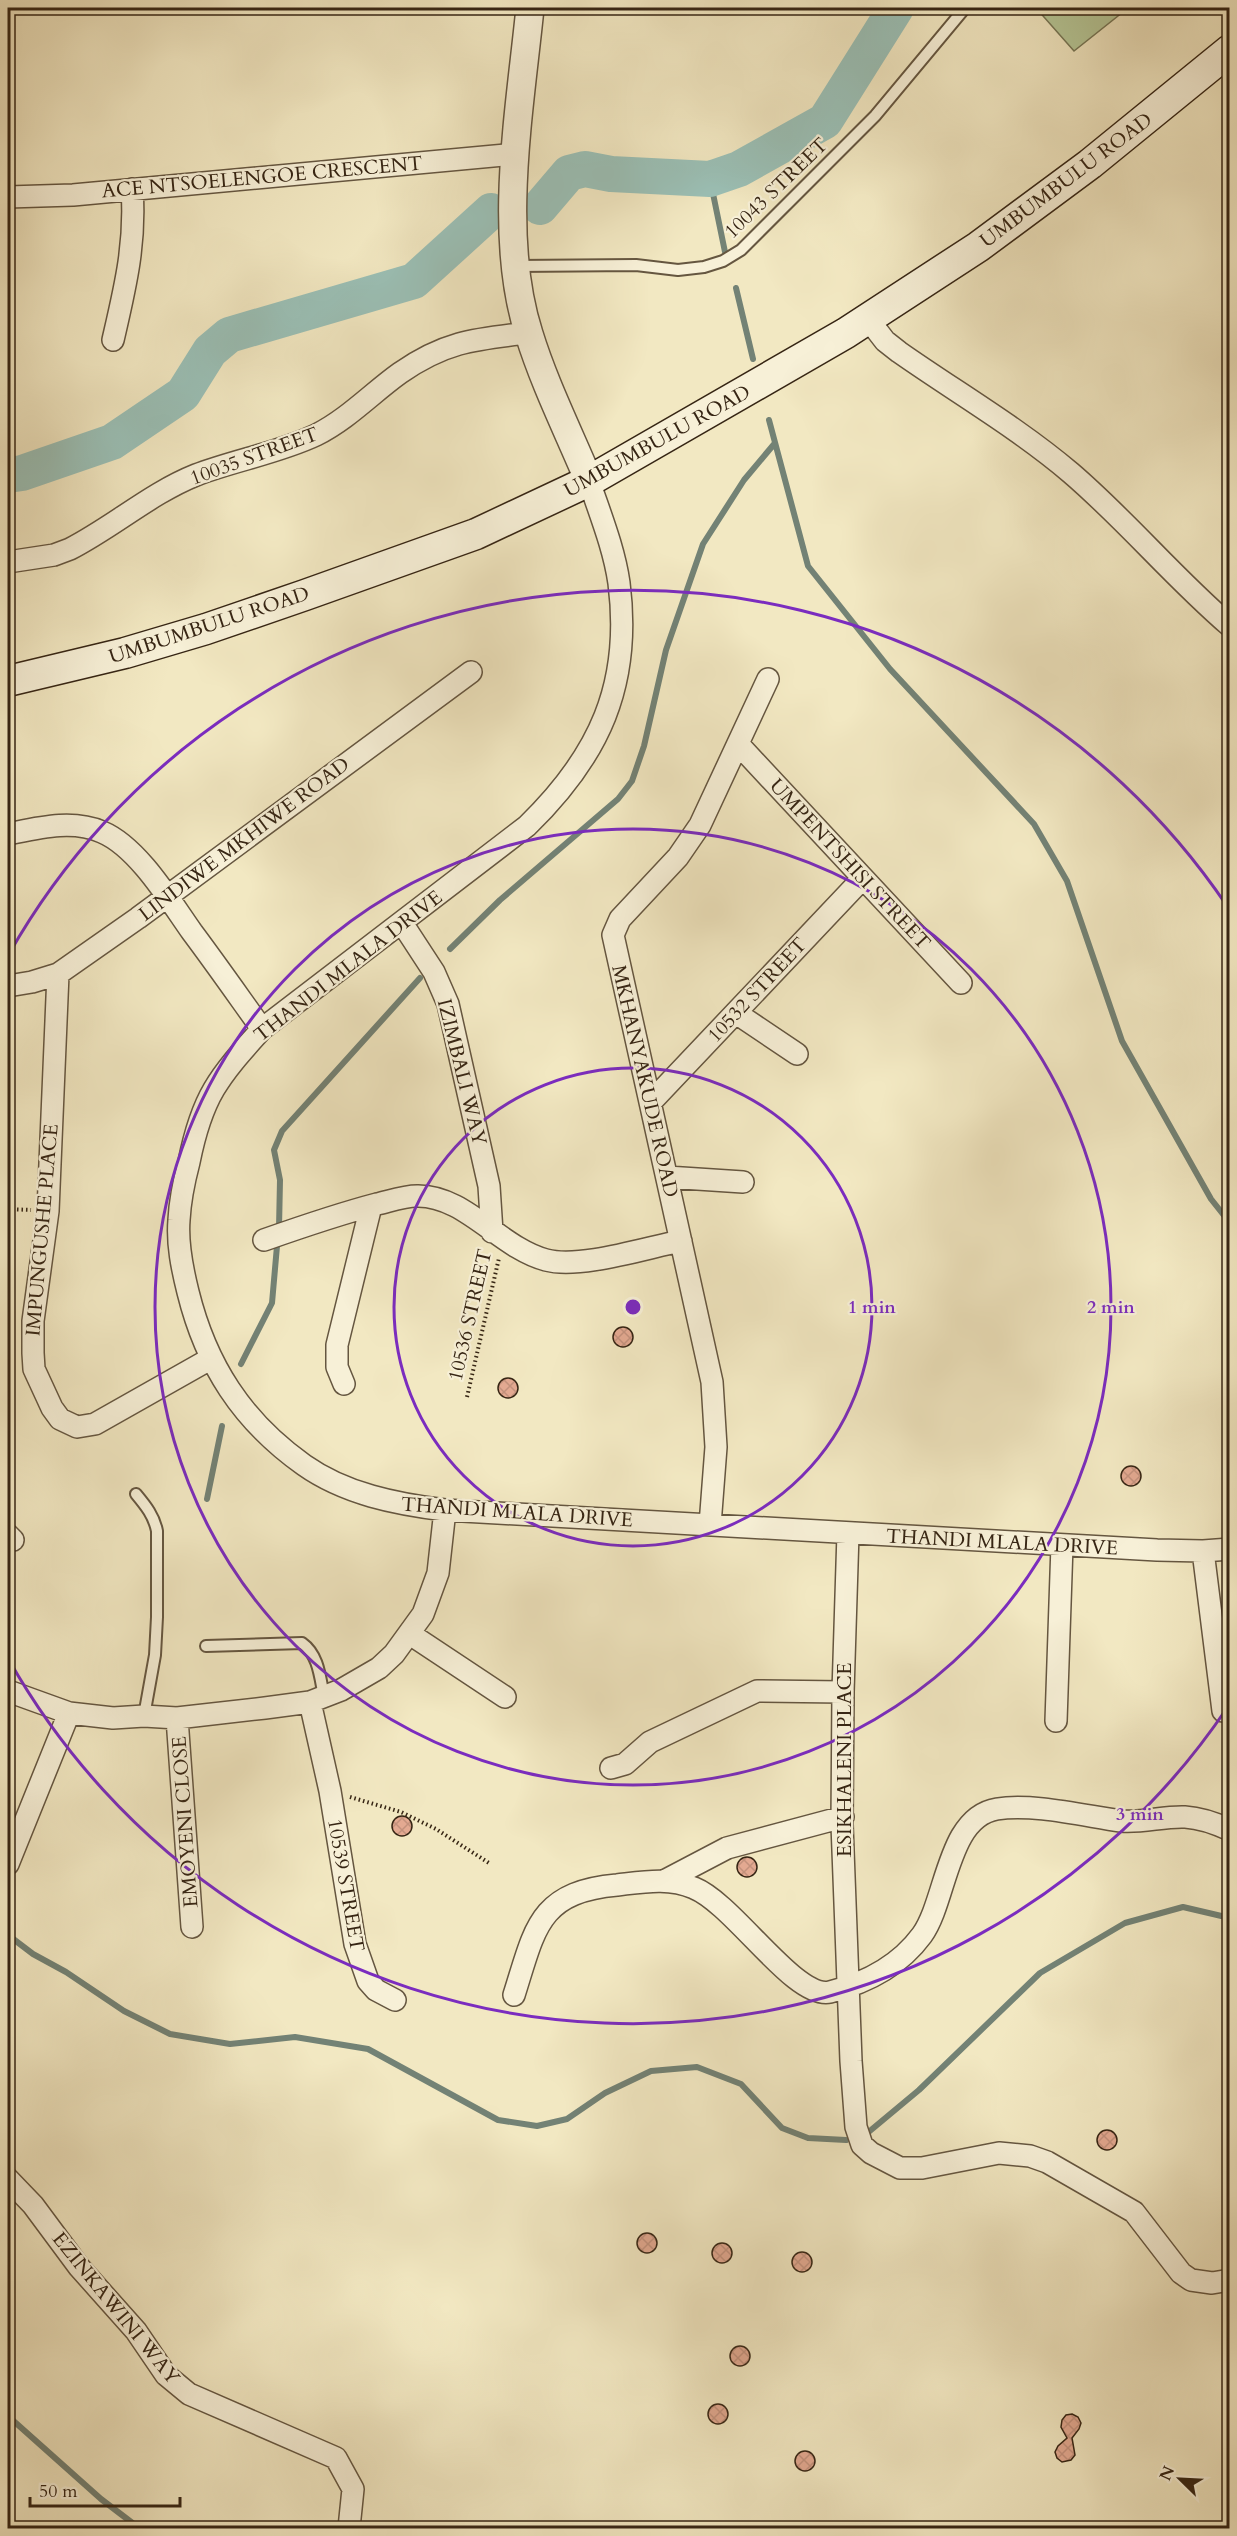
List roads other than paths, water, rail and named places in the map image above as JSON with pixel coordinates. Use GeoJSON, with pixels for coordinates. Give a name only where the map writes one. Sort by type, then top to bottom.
{"type":"FeatureCollection","features":[{"type":"Feature","properties":{"kind":"main road","name":"UMBUMBULU ROAD"},"geometry":{"type":"LineString","coordinates":[[8,681],[125,653],[272,607],[476,534],[589,481],[868,319],[978,247],[1194,81],[1230,50]]}},
{"type":"Feature","properties":{"kind":"street"},"geometry":{"type":"LineString","coordinates":[[530,8],[516,154],[513,222],[515,266],[528,333],[589,481]]}},
{"type":"Feature","properties":{"kind":"street","name":"ACE NTSOELENGOE CRESCENT"},"geometry":{"type":"LineString","coordinates":[[8,196],[61,195],[516,154]]}},
{"type":"Feature","properties":{"kind":"street"},"geometry":{"type":"LineString","coordinates":[[113,340],[132,253],[134,214],[132,189]]}},
{"type":"Feature","properties":{"kind":"street"},"geometry":{"type":"LineString","coordinates":[[868,319],[885,341],[899,352],[1025,437],[1073,475],[1195,596],[1230,626]]}},
{"type":"Feature","properties":{"kind":"street","name":"10035 STREET"},"geometry":{"type":"LineString","coordinates":[[8,562],[54,555],[70,549],[176,484],[316,435],[334,425],[418,362],[457,342],[528,333]]}},
{"type":"Feature","properties":{"kind":"street","name":"THANDI MLALA DRIVE"},"geometry":{"type":"LineString","coordinates":[[589,481],[611,545],[617,573],[622,628],[621,657],[603,724],[589,752],[556,798],[527,826],[262,1029],[237,1056],[214,1090],[196,1132],[184,1179],[179,1221],[181,1263],[192,1309],[210,1359],[242,1408],[270,1437],[305,1466],[345,1486],[379,1499],[445,1510],[1062,1545],[1203,1551],[1230,1549]]}},
{"type":"Feature","properties":{"kind":"street","name":"LINDIWE MKHIWE ROAD"},"geometry":{"type":"LineString","coordinates":[[8,986],[58,974],[138,918],[471,672]]}},
{"type":"Feature","properties":{"kind":"street","name":"MKHANYAKUDE ROAD"},"geometry":{"type":"LineString","coordinates":[[710,1525],[716,1447],[712,1382],[613,935],[620,919],[690,841],[739,745],[768,679]]}},
{"type":"Feature","properties":{"kind":"street","name":"UMPENTSHISI STREET"},"geometry":{"type":"LineString","coordinates":[[739,745],[961,983]]}},
{"type":"Feature","properties":{"kind":"street"},"geometry":{"type":"LineString","coordinates":[[8,834],[71,825],[101,831],[128,850],[166,896],[262,1029]]}},
{"type":"Feature","properties":{"kind":"street","name":"10532 STREET"},"geometry":{"type":"LineString","coordinates":[[651,1102],[863,878]]}},
{"type":"Feature","properties":{"kind":"street","name":"IZIMBALI WAY"},"geometry":{"type":"LineString","coordinates":[[402,923],[434,972],[448,1004],[487,1176],[497,1236]]}},
{"type":"Feature","properties":{"kind":"street","name":"IMPUNGUSHE PLACE"},"geometry":{"type":"LineString","coordinates":[[58,974],[48,1210],[33,1321],[34,1369],[52,1408],[60,1419],[77,1427],[83,1427],[95,1424],[210,1359]]}},
{"type":"Feature","properties":{"kind":"street"},"geometry":{"type":"LineString","coordinates":[[736,1013],[797,1054]]}},
{"type":"Feature","properties":{"kind":"street"},"geometry":{"type":"LineString","coordinates":[[667,1177],[743,1182]]}},
{"type":"Feature","properties":{"kind":"street"},"geometry":{"type":"LineString","coordinates":[[264,1240],[371,1206],[417,1196],[430,1197],[452,1204],[497,1236],[524,1252],[546,1261],[581,1262],[681,1241]]}},
{"type":"Feature","properties":{"kind":"street"},"geometry":{"type":"LineString","coordinates":[[344,1384],[337,1367],[337,1345],[371,1206]]}},
{"type":"Feature","properties":{"kind":"street"},"geometry":{"type":"LineString","coordinates":[[8,1691],[69,1713],[113,1718],[144,1716],[177,1718],[317,1700],[360,1681],[379,1668],[410,1634],[423,1614],[438,1573],[445,1510]]}},
{"type":"Feature","properties":{"kind":"street","name":"ESIKHALENI PLACE"},"geometry":{"type":"LineString","coordinates":[[848,1533],[843,1692],[846,1986],[856,2127],[862,2145],[871,2153],[900,2168],[999,2153],[1030,2156],[1065,2171],[1134,2212],[1181,2272],[1191,2280],[1212,2283],[1230,2280]]}},
{"type":"Feature","properties":{"kind":"street"},"geometry":{"type":"LineString","coordinates":[[1056,1721],[1062,1545]]}},
{"type":"Feature","properties":{"kind":"street"},"geometry":{"type":"LineString","coordinates":[[1203,1551],[1223,1711]]}},
{"type":"Feature","properties":{"kind":"street"},"geometry":{"type":"LineString","coordinates":[[410,1634],[505,1697]]}},
{"type":"Feature","properties":{"kind":"street"},"geometry":{"type":"LineString","coordinates":[[611,1768],[625,1764],[650,1742],[757,1691],[843,1692]]}},
{"type":"Feature","properties":{"kind":"street","name":"10539 STREET"},"geometry":{"type":"LineString","coordinates":[[317,1700],[339,1858],[355,1944],[362,1969],[376,1990],[395,2000]]}},
{"type":"Feature","properties":{"kind":"street"},"geometry":{"type":"LineString","coordinates":[[8,1864],[69,1713]]}},
{"type":"Feature","properties":{"kind":"street","name":"EMOYENI CLOSE"},"geometry":{"type":"LineString","coordinates":[[177,1718],[192,1927]]}},
{"type":"Feature","properties":{"kind":"street"},"geometry":{"type":"LineString","coordinates":[[514,1995],[539,1923],[548,1910],[565,1897],[600,1886],[666,1880],[683,1884],[709,1895],[739,1921],[785,1970],[810,1990],[828,1993],[880,1973],[909,1950],[931,1919],[958,1844],[966,1829],[976,1818],[987,1812],[1011,1808],[1075,1813],[1124,1821],[1184,1817],[1201,1819],[1230,1830]]}},
{"type":"Feature","properties":{"kind":"street"},"geometry":{"type":"LineString","coordinates":[[666,1880],[727,1848],[843,1817]]}},
{"type":"Feature","properties":{"kind":"street","name":"EZINKAWINI WAY"},"geometry":{"type":"LineString","coordinates":[[8,2179],[33,2205],[79,2267],[136,2331],[166,2375],[189,2394],[336,2458],[353,2489],[349,2529]]}},
{"type":"Feature","properties":{"kind":"lane","name":"10043 STREET"},"geometry":{"type":"LineString","coordinates":[[515,266],[636,266],[678,270],[704,267],[723,261],[741,250],[855,136],[965,8]]}},
{"type":"Feature","properties":{"kind":"lane"},"geometry":{"type":"LineString","coordinates":[[136,1494],[150,1511],[157,1531],[155,1654],[144,1716]]}},
{"type":"Feature","properties":{"kind":"lane"},"geometry":{"type":"LineString","coordinates":[[206,1646],[302,1644],[310,1649],[315,1657],[317,1700]]}},
{"type":"Feature","properties":{"kind":"waterway"},"geometry":{"type":"LineString","coordinates":[[540,207],[569,173],[585,169],[611,174],[710,179],[739,169],[825,121],[896,8]]}},
{"type":"Feature","properties":{"kind":"waterway"},"geometry":{"type":"LineString","coordinates":[[710,179],[725,252]]}},
{"type":"Feature","properties":{"kind":"waterway"},"geometry":{"type":"LineString","coordinates":[[8,475],[22,473],[112,442],[183,394],[210,351],[229,335],[414,281],[491,211]]}},
{"type":"Feature","properties":{"kind":"waterway"},"geometry":{"type":"LineString","coordinates":[[736,288],[753,359]]}},
{"type":"Feature","properties":{"kind":"waterway"},"geometry":{"type":"LineString","coordinates":[[769,420],[808,566],[890,669],[1034,824],[1067,881],[1122,1041],[1211,1199],[1230,1223]]}},
{"type":"Feature","properties":{"kind":"waterway"},"geometry":{"type":"LineString","coordinates":[[450,949],[500,900],[618,799],[632,781],[644,746],[666,650],[703,544],[744,480],[775,443]]}},
{"type":"Feature","properties":{"kind":"waterway"},"geometry":{"type":"LineString","coordinates":[[279,1228],[280,1180],[274,1150],[282,1131],[420,978]]}},
{"type":"Feature","properties":{"kind":"waterway"},"geometry":{"type":"LineString","coordinates":[[241,1364],[272,1303],[277,1246]]}},
{"type":"Feature","properties":{"kind":"waterway"},"geometry":{"type":"LineString","coordinates":[[207,1499],[222,1426]]}},
{"type":"Feature","properties":{"kind":"waterway"},"geometry":{"type":"LineString","coordinates":[[865,2135],[919,2090],[1040,1973],[1125,1923],[1183,1907],[1230,1918]]}},
{"type":"Feature","properties":{"kind":"waterway"},"geometry":{"type":"LineString","coordinates":[[8,1935],[33,1954],[66,1972],[124,2011],[170,2034],[230,2044],[295,2037],[368,2049],[498,2120],[537,2126],[567,2119],[605,2093],[651,2071],[697,2067],[741,2084],[782,2128],[808,2138],[846,2140]]}},
{"type":"Feature","properties":{"kind":"waterway"},"geometry":{"type":"LineString","coordinates":[[8,2416],[101,2499],[139,2528]]}}]}
